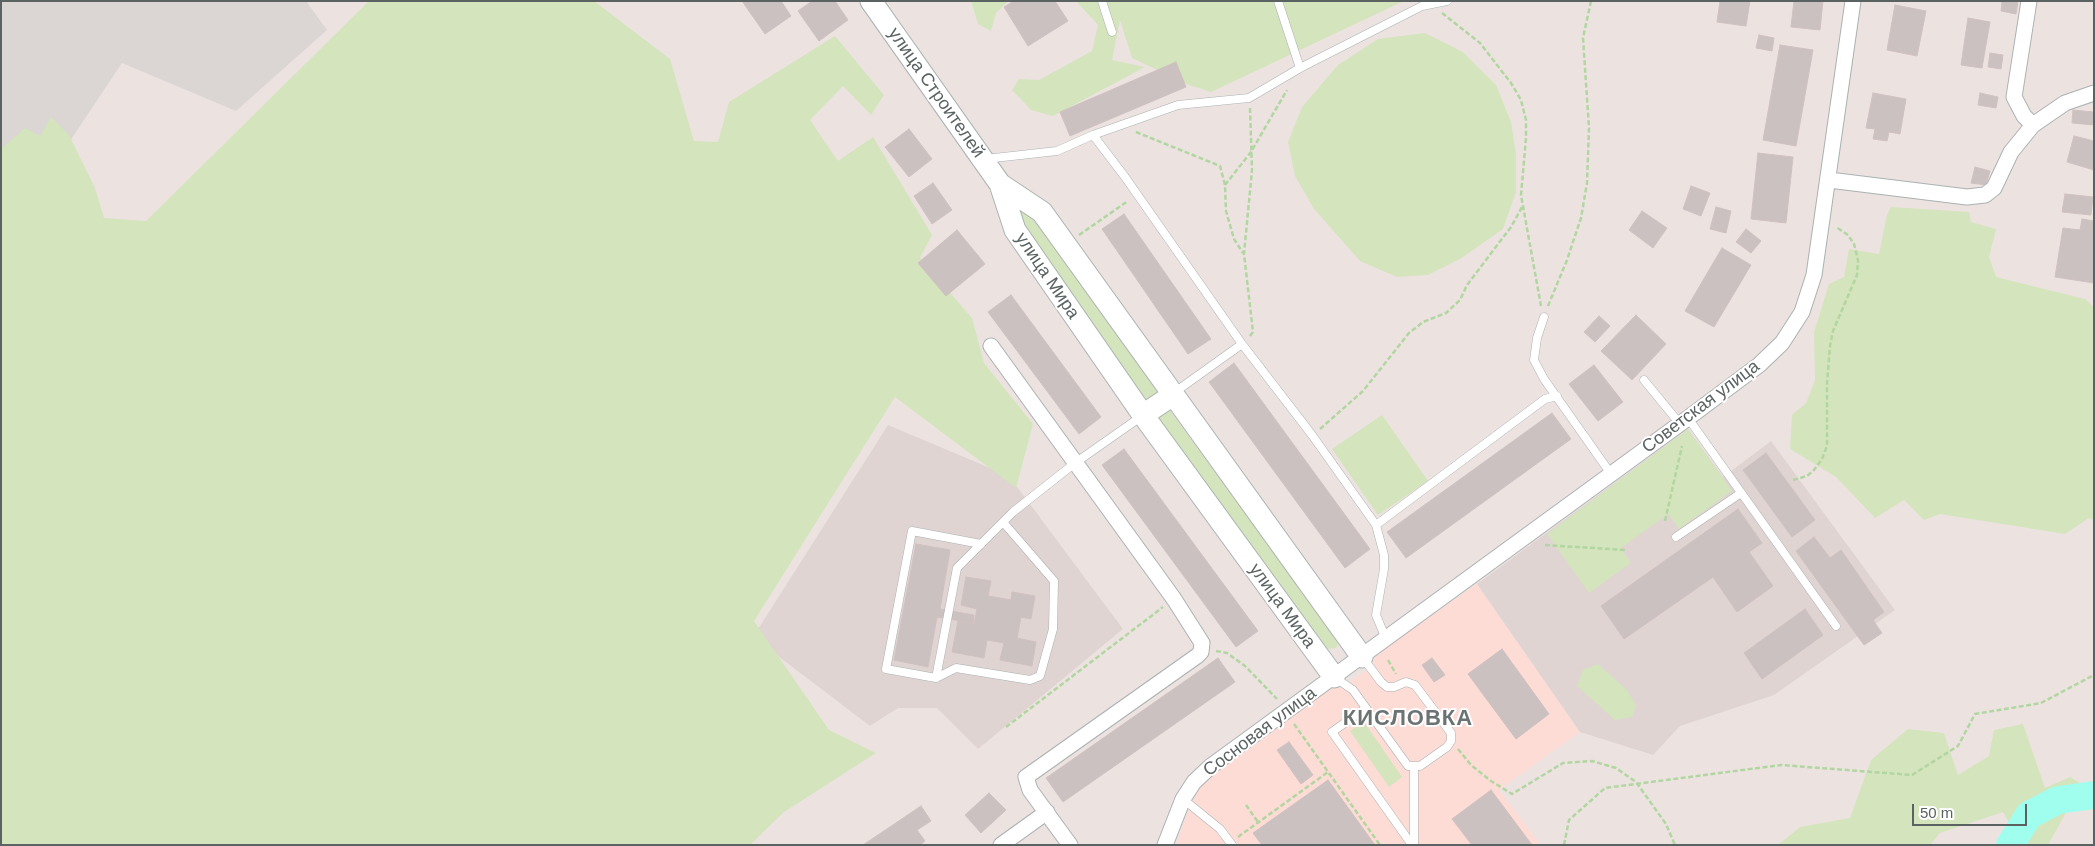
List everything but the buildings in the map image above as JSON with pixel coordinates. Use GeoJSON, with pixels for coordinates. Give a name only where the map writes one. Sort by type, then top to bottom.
{"type":"FeatureCollection","features":[{"type":"Feature","properties":{"kind":"street","name":"улица Строителей"},"geometry":{"type":"LineString","coordinates":[[872,1],[1000,184]]}},
{"type":"Feature","properties":{"kind":"street","name":"Советская улица"},"geometry":{"type":"LineString","coordinates":[[1334,677],[1759,365],[1782,342],[1802,312],[1814,274],[1854,1]]}},
{"type":"Feature","properties":{"kind":"street"},"geometry":{"type":"LineString","coordinates":[[2028,1],[2014,96],[2024,116],[2033,125]]}},
{"type":"Feature","properties":{"kind":"street"},"geometry":{"type":"LineString","coordinates":[[1829,180],[1977,197],[1994,188],[2011,152],[2033,125],[2065,103],[2094,93]]}},
{"type":"Feature","properties":{"kind":"street","name":"улица Мира"},"geometry":{"type":"LineString","coordinates":[[1000,184],[1042,212],[1362,657]]}},
{"type":"Feature","properties":{"kind":"street","name":"улица Мира"},"geometry":{"type":"LineString","coordinates":[[1000,184],[1015,230],[1143,415],[1334,677]]}},
{"type":"Feature","properties":{"kind":"street"},"geometry":{"type":"LineString","coordinates":[[991,346],[1174,599],[1199,638],[1202,648],[1197,656],[1026,776],[1030,790],[1070,845]]}},
{"type":"Feature","properties":{"kind":"street"},"geometry":{"type":"LineString","coordinates":[[1143,415],[1173,395]]}},
{"type":"Feature","properties":{"kind":"street","name":"Сосновая улица"},"geometry":{"type":"LineString","coordinates":[[1165,845],[1183,799],[1194,782],[1211,766],[1334,677]]}},
{"type":"Feature","properties":{"kind":"street"},"geometry":{"type":"LineString","coordinates":[[1001,845],[1047,812]]}},
{"type":"Feature","properties":{"kind":"lane"},"geometry":{"type":"LineString","coordinates":[[1102,1],[1112,32]]}},
{"type":"Feature","properties":{"kind":"lane"},"geometry":{"type":"LineString","coordinates":[[1278,1],[1300,68]]}},
{"type":"Feature","properties":{"kind":"lane"},"geometry":{"type":"LineString","coordinates":[[983,160],[1057,152],[1093,136],[1178,105],[1249,98],[1300,68],[1424,4],[1447,1]]}},
{"type":"Feature","properties":{"kind":"lane"},"geometry":{"type":"LineString","coordinates":[[1093,136],[1137,194],[1242,344],[1312,435],[1376,525],[1384,555],[1384,570],[1376,615],[1386,640]]}},
{"type":"Feature","properties":{"kind":"lane"},"geometry":{"type":"LineString","coordinates":[[1544,317],[1537,338],[1534,360],[1544,379],[1611,474]]}},
{"type":"Feature","properties":{"kind":"lane"},"geometry":{"type":"LineString","coordinates":[[1173,395],[1242,344]]}},
{"type":"Feature","properties":{"kind":"lane"},"geometry":{"type":"LineString","coordinates":[[1644,380],[1684,421],[1741,493],[1836,626]]}},
{"type":"Feature","properties":{"kind":"lane"},"geometry":{"type":"LineString","coordinates":[[1376,525],[1545,399],[1557,396]]}},
{"type":"Feature","properties":{"kind":"lane"},"geometry":{"type":"LineString","coordinates":[[936,678],[958,568],[1004,522],[1075,463],[1143,415]]}},
{"type":"Feature","properties":{"kind":"lane"},"geometry":{"type":"LineString","coordinates":[[1676,537],[1741,493]]}},
{"type":"Feature","properties":{"kind":"lane"},"geometry":{"type":"LineString","coordinates":[[981,544],[912,531],[886,669],[936,678],[956,668],[1030,680],[1040,676],[1054,629],[1054,581],[1004,522]]}},
{"type":"Feature","properties":{"kind":"lane"},"geometry":{"type":"LineString","coordinates":[[1334,677],[1350,686],[1405,763],[1414,768],[1420,766],[1447,747],[1451,740],[1449,730],[1418,687],[1412,683],[1403,683],[1391,688],[1383,685],[1362,657]]}},
{"type":"Feature","properties":{"kind":"lane"},"geometry":{"type":"LineString","coordinates":[[1366,708],[1332,732],[1413,845]]}},
{"type":"Feature","properties":{"kind":"lane"},"geometry":{"type":"LineString","coordinates":[[1413,845],[1414,768]]}},
{"type":"Feature","properties":{"kind":"lane"},"geometry":{"type":"LineString","coordinates":[[1183,799],[1220,830],[1231,844]]}},
{"type":"Feature","properties":{"kind":"path"},"geometry":{"type":"LineString","coordinates":[[1544,317],[1579,226],[1587,183],[1589,128],[1584,38],[1591,1]]}},
{"type":"Feature","properties":{"kind":"path"},"geometry":{"type":"LineString","coordinates":[[1424,4],[1480,43],[1511,83],[1521,100],[1526,120],[1522,187],[1523,206],[1544,317]]}},
{"type":"Feature","properties":{"kind":"path"},"geometry":{"type":"LineString","coordinates":[[1225,185],[1251,152],[1300,68]]}},
{"type":"Feature","properties":{"kind":"path"},"geometry":{"type":"LineString","coordinates":[[1242,344],[1253,332],[1244,254],[1252,170],[1252,128],[1249,98]]}},
{"type":"Feature","properties":{"kind":"path"},"geometry":{"type":"LineString","coordinates":[[1120,126],[1220,166],[1225,185],[1226,211],[1234,238],[1244,254]]}},
{"type":"Feature","properties":{"kind":"path"},"geometry":{"type":"LineString","coordinates":[[1076,237],[1137,194]]}},
{"type":"Feature","properties":{"kind":"path"},"geometry":{"type":"LineString","coordinates":[[1312,435],[1363,391],[1409,334],[1423,322],[1446,313],[1460,300],[1467,286],[1511,227],[1523,206]]}},
{"type":"Feature","properties":{"kind":"path"},"geometry":{"type":"LineString","coordinates":[[1793,480],[1807,476],[1814,470],[1822,459],[1827,446],[1827,383],[1830,346],[1835,326],[1857,275],[1858,260],[1851,240],[1839,228],[1823,221]]}},
{"type":"Feature","properties":{"kind":"path"},"geometry":{"type":"LineString","coordinates":[[1664,521],[1682,446]]}},
{"type":"Feature","properties":{"kind":"path"},"geometry":{"type":"LineString","coordinates":[[1545,545],[1625,550]]}},
{"type":"Feature","properties":{"kind":"path"},"geometry":{"type":"LineString","coordinates":[[1006,727],[1174,599]]}},
{"type":"Feature","properties":{"kind":"path"},"geometry":{"type":"LineString","coordinates":[[1202,648],[1227,653],[1245,666],[1265,686],[1286,712],[1380,845]]}},
{"type":"Feature","properties":{"kind":"path"},"geometry":{"type":"LineString","coordinates":[[1388,660],[1403,683]]}},
{"type":"Feature","properties":{"kind":"path"},"geometry":{"type":"LineString","coordinates":[[1564,845],[1570,820],[1605,788],[1636,782],[1781,766],[1912,775],[1958,746],[1975,714],[2041,703],[2094,675]]}},
{"type":"Feature","properties":{"kind":"path"},"geometry":{"type":"LineString","coordinates":[[1451,740],[1472,765],[1491,781],[1512,794],[1563,763],[1592,761],[1616,768],[1636,782],[1666,824],[1675,845]]}},
{"type":"Feature","properties":{"kind":"path"},"geometry":{"type":"LineString","coordinates":[[1231,844],[1328,772]]}},
{"type":"Feature","properties":{"kind":"path"},"geometry":{"type":"LineString","coordinates":[[1246,805],[1258,823]]}},
{"type":"Feature","properties":{"kind":"shaded area"},"geometry":{"type":"Polygon","coordinates":[[[1,1],[306,1],[327,30],[236,111],[122,63],[60,156],[1,161],[1,1]]]}},
{"type":"Feature","properties":{"kind":"shaded area"},"geometry":{"type":"Polygon","coordinates":[[[888,425],[1009,476],[1123,629],[978,749],[937,708],[898,708],[870,726],[753,637],[888,425]]]}},
{"type":"Feature","properties":{"kind":"shaded area"},"geometry":{"type":"Polygon","coordinates":[[[1688,429],[1723,477],[1771,441],[1895,610],[1774,695],[1680,726],[1653,755],[1580,732],[1477,584],[1688,429]]]}},
{"type":"Feature","properties":{"kind":"shaded area"},"geometry":{"type":"Polygon","coordinates":[[[1477,584],[1580,732],[1499,790],[1541,845],[1176,845],[1193,797],[1200,784],[1328,690],[1333,687],[1340,688],[1373,666],[1374,659],[1384,648],[1477,584]]]}},
{"type":"Feature","properties":{"kind":"green space"},"geometry":{"type":"Polygon","coordinates":[[[369,1],[594,1],[670,59],[694,141],[718,142],[729,102],[835,36],[884,95],[871,115],[843,86],[810,120],[838,161],[873,137],[932,235],[920,258],[972,318],[984,363],[1033,424],[1016,488],[895,397],[754,621],[829,730],[876,753],[784,812],[750,845],[1,845],[1,149],[25,128],[40,136],[51,117],[69,135],[95,188],[104,218],[146,221],[369,1]]]}},
{"type":"Feature","properties":{"kind":"green space"},"geometry":{"type":"Polygon","coordinates":[[[971,1],[1008,1],[996,13],[991,31],[978,24],[971,1]]]}},
{"type":"Feature","properties":{"kind":"green space"},"geometry":{"type":"Polygon","coordinates":[[[1076,1],[1404,1],[1211,92],[1189,85],[1132,58],[1120,20],[1112,60],[1145,67],[1053,116],[1031,110],[1012,90],[1019,79],[1039,80],[1092,51],[1098,25],[1076,1]]]}},
{"type":"Feature","properties":{"kind":"green space"},"geometry":{"type":"Polygon","coordinates":[[[1425,33],[1463,52],[1496,85],[1511,122],[1516,154],[1516,192],[1503,229],[1460,259],[1428,275],[1397,277],[1360,261],[1314,209],[1295,176],[1288,142],[1302,107],[1338,65],[1378,39],[1425,33]]]}},
{"type":"Feature","properties":{"kind":"green space"},"geometry":{"type":"Polygon","coordinates":[[[1891,207],[1969,212],[1971,222],[1996,229],[1989,257],[1996,277],[2085,299],[2094,307],[2094,520],[2089,518],[2065,534],[1940,514],[1924,520],[1904,500],[1875,518],[1836,477],[1790,449],[1792,415],[1806,403],[1815,380],[1814,332],[1829,284],[1844,277],[1849,249],[1879,254],[1887,215],[1891,207]]]}},
{"type":"Feature","properties":{"kind":"green space"},"geometry":{"type":"Polygon","coordinates":[[[1029,210],[1156,388],[1157,393],[1146,401],[1020,222],[1020,213],[1029,210]]]}},
{"type":"Feature","properties":{"kind":"green space"},"geometry":{"type":"Polygon","coordinates":[[[1168,408],[1339,641],[1336,648],[1328,649],[1324,646],[1158,418],[1168,408]]]}},
{"type":"Feature","properties":{"kind":"green space"},"geometry":{"type":"Polygon","coordinates":[[[1382,415],[1428,481],[1378,515],[1332,449],[1382,415]]]}},
{"type":"Feature","properties":{"kind":"green space"},"geometry":{"type":"Polygon","coordinates":[[[1688,429],[1732,491],[1679,529],[1668,514],[1621,548],[1631,563],[1589,593],[1547,534],[1688,429]]]}},
{"type":"Feature","properties":{"kind":"green space"},"geometry":{"type":"Polygon","coordinates":[[[1598,664],[1626,689],[1636,705],[1632,717],[1615,720],[1577,686],[1583,670],[1598,664]]]}},
{"type":"Feature","properties":{"kind":"green space"},"geometry":{"type":"Polygon","coordinates":[[[1364,722],[1402,777],[1389,787],[1350,731],[1364,722]]]}},
{"type":"Feature","properties":{"kind":"green space"},"geometry":{"type":"Polygon","coordinates":[[[2023,724],[2045,788],[2070,777],[2083,785],[2048,845],[2002,845],[2013,830],[2003,812],[1940,833],[1930,845],[1778,845],[1800,827],[1850,818],[1871,760],[1908,729],[1944,733],[1958,775],[1989,756],[1994,730],[2023,724]]]}},
{"type":"Feature","properties":{"kind":"waterway"},"geometry":{"type":"LineString","coordinates":[[2010,845],[2029,815],[2058,800],[2094,795]]}},
{"type":"Feature","properties":{"kind":"district","name":"КИСЛОВКА"},"geometry":{"type":"Point","coordinates":[1408,719]}}]}
